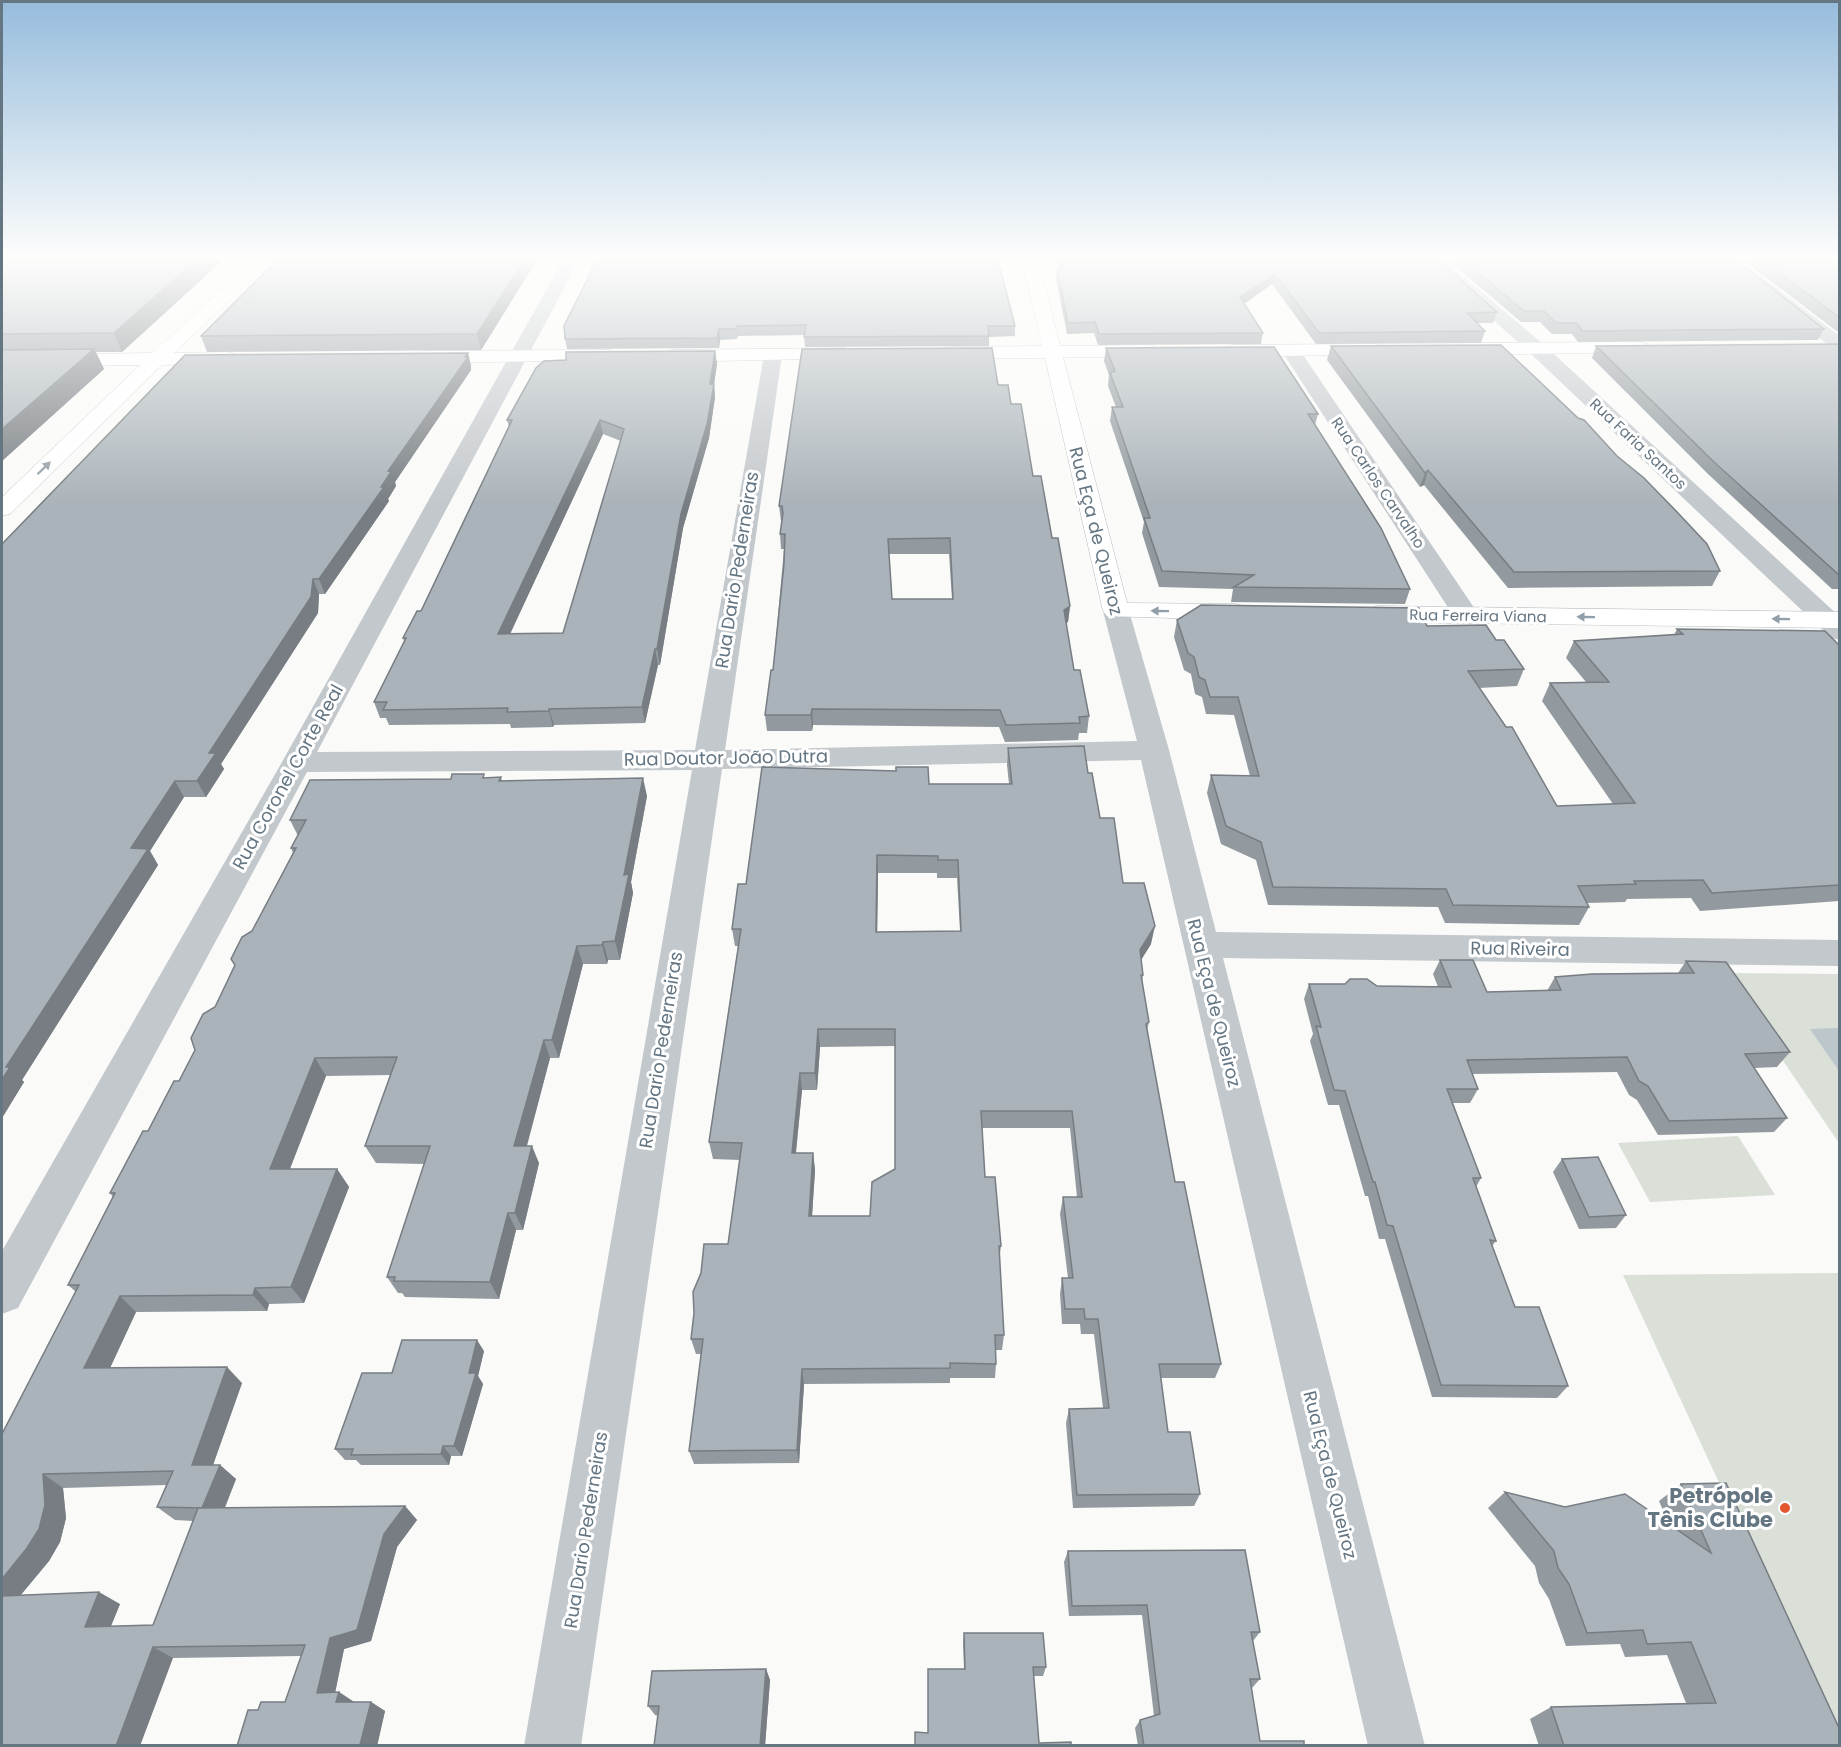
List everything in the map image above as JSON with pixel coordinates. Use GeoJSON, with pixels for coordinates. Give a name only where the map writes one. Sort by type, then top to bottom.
{"type":"FeatureCollection","features":[{"type":"Feature","properties":{"kind":"street"},"geometry":{"type":"LineString","coordinates":[[2,509],[176,342]]}},
{"type":"Feature","properties":{"kind":"street","name":"Rua Coronel Corte Real"},"geometry":{"type":"LineString","coordinates":[[2,1293],[297,762],[525,342]]}},
{"type":"Feature","properties":{"kind":"street","name":"Rua Eça de Queiroz"},"geometry":{"type":"LineString","coordinates":[[1049,342],[1116,611],[1154,750],[1397,1746]]}},
{"type":"Feature","properties":{"kind":"street","name":"Rua Faria Santos"},"geometry":{"type":"LineString","coordinates":[[1528,342],[1835,624]]}},
{"type":"Feature","properties":{"kind":"street"},"geometry":{"type":"LineString","coordinates":[[1816,348],[1839,346]]}},
{"type":"Feature","properties":{"kind":"street"},"geometry":{"type":"LineString","coordinates":[[1442,349],[1653,348]]}},
{"type":"Feature","properties":{"kind":"street"},"geometry":{"type":"LineString","coordinates":[[1218,351],[1395,349]]}},
{"type":"Feature","properties":{"kind":"street","name":"Rua Carlos Carvalho"},"geometry":{"type":"LineString","coordinates":[[1290,350],[1466,615]]}},
{"type":"Feature","properties":{"kind":"street"},"geometry":{"type":"LineString","coordinates":[[924,353],[1171,351]]}},
{"type":"Feature","properties":{"kind":"street"},"geometry":{"type":"LineString","coordinates":[[648,356],[866,354]]}},
{"type":"Feature","properties":{"kind":"street","name":"Rua Dario Pederneiras"},"geometry":{"type":"LineString","coordinates":[[552,1746],[772,355]]}},
{"type":"Feature","properties":{"kind":"street"},"geometry":{"type":"LineString","coordinates":[[409,357],[624,356]]}},
{"type":"Feature","properties":{"kind":"street"},"geometry":{"type":"LineString","coordinates":[[2,361],[241,358]]}},
{"type":"Feature","properties":{"kind":"street"},"geometry":{"type":"LineString","coordinates":[[1116,611],[1256,613]]}},
{"type":"Feature","properties":{"kind":"street","name":"Rua Ferreira Viana"},"geometry":{"type":"LineString","coordinates":[[1349,614],[1835,624]]}},
{"type":"Feature","properties":{"kind":"street","name":"Rua Doutor João Dutra"},"geometry":{"type":"LineString","coordinates":[[297,762],[707,760],[1154,750]]}},
{"type":"Feature","properties":{"kind":"street","name":"Rua Riveira"},"geometry":{"type":"LineString","coordinates":[[1200,945],[1839,953]]}},
{"type":"Feature","properties":{"kind":"shaded area"},"geometry":{"type":"Polygon","coordinates":[[[1723,973],[1839,974],[1839,1143],[1723,973]]]}},
{"type":"Feature","properties":{"kind":"shaded area"},"geometry":{"type":"Polygon","coordinates":[[[1840,1028],[1839,1071],[1810,1029],[1840,1028]]]}},
{"type":"Feature","properties":{"kind":"shaded area"},"geometry":{"type":"Polygon","coordinates":[[[1738,1136],[1775,1195],[1650,1202],[1618,1143],[1738,1136]]]}},
{"type":"Feature","properties":{"kind":"shaded area","name":"Petrópole Tênis Clube"},"geometry":{"type":"Polygon","coordinates":[[[1839,1273],[1839,1742],[1623,1275],[1839,1273]]]}},
{"type":"Feature","properties":{"kind":"building"},"geometry":{"type":"Polygon","coordinates":[[[1839,344],[1839,575],[1714,462],[1596,346],[1839,344]]]}},
{"type":"Feature","properties":{"kind":"building"},"geometry":{"type":"Polygon","coordinates":[[[1501,345],[1578,418],[1584,420],[1617,456],[1644,478],[1678,513],[1707,544],[1720,571],[1514,572],[1428,470],[1425,473],[1331,346],[1501,345]]]}},
{"type":"Feature","properties":{"kind":"building"},"geometry":{"type":"Polygon","coordinates":[[[1274,347],[1318,414],[1308,414],[1381,528],[1410,589],[1234,587],[1254,575],[1162,571],[1144,518],[1150,518],[1112,407],[1123,407],[1110,373],[1115,371],[1106,348],[1274,347]]]}},
{"type":"Feature","properties":{"kind":"building"},"geometry":{"type":"Polygon","coordinates":[[[992,348],[998,385],[1008,385],[1011,404],[1021,404],[1033,476],[1041,476],[1052,538],[1058,538],[1070,606],[1064,610],[1074,670],[1080,670],[1089,716],[1079,717],[1080,723],[1006,725],[1000,710],[812,709],[811,715],[765,715],[771,670],[773,670],[784,564],[785,534],[780,534],[783,513],[782,506],[779,506],[802,349],[992,348]],[[950,538],[888,539],[892,599],[953,599],[950,538]]]}},
{"type":"Feature","properties":{"kind":"building"},"geometry":{"type":"Polygon","coordinates":[[[94,349],[2,429],[2,350],[94,349]]]}},
{"type":"Feature","properties":{"kind":"building"},"geometry":{"type":"Polygon","coordinates":[[[715,351],[710,384],[714,384],[707,424],[681,514],[657,649],[655,649],[642,707],[507,712],[508,708],[383,710],[387,702],[374,702],[406,638],[403,638],[417,611],[421,611],[512,420],[507,420],[536,368],[544,361],[566,360],[566,352],[715,351]],[[600,420],[498,634],[563,633],[624,429],[600,420]]]}},
{"type":"Feature","properties":{"kind":"building"},"geometry":{"type":"Polygon","coordinates":[[[468,353],[465,357],[468,357],[388,471],[391,472],[381,487],[384,487],[319,579],[313,579],[311,597],[209,753],[216,753],[197,781],[175,781],[131,848],[148,849],[6,1067],[10,1067],[2,1080],[2,544],[185,355],[468,353]]]}},
{"type":"Feature","properties":{"kind":"building"},"geometry":{"type":"Polygon","coordinates":[[[1201,605],[1419,608],[1427,626],[1486,625],[1496,640],[1504,640],[1524,669],[1468,671],[1506,727],[1512,727],[1557,806],[1635,803],[1550,683],[1609,682],[1574,641],[1683,634],[1677,629],[1825,631],[1839,645],[1839,885],[1712,893],[1703,880],[1634,881],[1636,884],[1578,886],[1589,907],[1453,905],[1446,889],[1273,887],[1261,842],[1226,826],[1211,775],[1259,776],[1238,697],[1210,697],[1205,680],[1199,677],[1194,657],[1188,653],[1177,620],[1201,605]]]}},
{"type":"Feature","properties":{"kind":"building"},"geometry":{"type":"Polygon","coordinates":[[[1084,746],[1088,773],[1092,773],[1100,818],[1114,818],[1123,883],[1144,883],[1155,926],[1140,950],[1143,975],[1141,975],[1149,1022],[1146,1024],[1175,1182],[1184,1182],[1221,1364],[1159,1364],[1168,1432],[1190,1432],[1200,1494],[1077,1495],[1069,1409],[1109,1408],[1098,1319],[1085,1319],[1084,1309],[1065,1309],[1062,1278],[1073,1278],[1063,1197],[1082,1197],[1072,1111],[981,1111],[985,1177],[995,1177],[1001,1246],[999,1246],[1004,1335],[995,1335],[996,1364],[950,1363],[950,1368],[802,1369],[797,1450],[689,1451],[703,1339],[691,1339],[694,1313],[693,1292],[701,1273],[704,1244],[728,1244],[742,1143],[709,1142],[741,929],[732,929],[738,884],[746,884],[762,767],[896,771],[896,767],[928,767],[929,784],[1012,784],[1008,748],[1084,746]],[[877,855],[876,932],[961,931],[958,860],[938,860],[938,856],[877,855]],[[818,1029],[815,1073],[800,1073],[792,1153],[813,1153],[809,1216],[870,1216],[872,1182],[895,1169],[895,1029],[818,1029]]]}},
{"type":"Feature","properties":{"kind":"building"},"geometry":{"type":"Polygon","coordinates":[[[452,774],[484,774],[483,778],[501,777],[499,781],[643,778],[624,875],[629,874],[615,941],[603,942],[602,945],[577,946],[552,1040],[544,1040],[514,1146],[532,1146],[515,1213],[508,1213],[490,1282],[394,1281],[395,1277],[387,1277],[430,1146],[365,1146],[397,1057],[315,1058],[270,1169],[337,1169],[291,1287],[255,1288],[253,1295],[120,1296],[84,1368],[227,1367],[192,1465],[220,1465],[202,1508],[157,1507],[173,1471],[43,1474],[45,1505],[39,1529],[2,1579],[2,1434],[79,1285],[68,1285],[115,1193],[110,1193],[143,1131],[148,1131],[174,1081],[179,1081],[195,1050],[191,1038],[203,1014],[215,1007],[235,965],[231,959],[242,937],[252,931],[296,848],[291,848],[306,820],[290,820],[310,780],[451,779],[452,774]]]}},
{"type":"Feature","properties":{"kind":"building"},"geometry":{"type":"Polygon","coordinates":[[[1440,960],[1473,960],[1487,992],[1561,990],[1555,977],[1592,974],[1694,973],[1686,961],[1726,962],[1790,1052],[1745,1054],[1787,1118],[1669,1121],[1648,1086],[1639,1081],[1627,1057],[1467,1060],[1478,1089],[1447,1089],[1481,1178],[1473,1178],[1496,1241],[1490,1240],[1515,1307],[1539,1307],[1568,1386],[1441,1385],[1393,1226],[1387,1225],[1345,1091],[1334,1090],[1316,1026],[1321,1027],[1309,984],[1345,984],[1350,979],[1367,979],[1377,986],[1451,987],[1440,960]]]}},
{"type":"Feature","properties":{"kind":"building"},"geometry":{"type":"Polygon","coordinates":[[[1598,1157],[1626,1215],[1589,1217],[1562,1159],[1598,1157]]]}},
{"type":"Feature","properties":{"kind":"building"},"geometry":{"type":"Polygon","coordinates":[[[402,1340],[477,1340],[469,1373],[476,1373],[454,1446],[443,1446],[441,1454],[351,1455],[353,1449],[335,1449],[362,1373],[392,1373],[402,1340]]]}},
{"type":"Feature","properties":{"kind":"building"},"geometry":{"type":"Polygon","coordinates":[[[1726,1483],[1839,1728],[1839,1746],[1564,1746],[1551,1707],[1716,1703],[1691,1642],[1647,1644],[1643,1630],[1587,1633],[1569,1584],[1558,1568],[1554,1551],[1505,1492],[1565,1507],[1625,1494],[1711,1553],[1681,1484],[1726,1483]]]}},
{"type":"Feature","properties":{"kind":"building"},"geometry":{"type":"Polygon","coordinates":[[[405,1506],[384,1534],[357,1630],[330,1638],[317,1693],[339,1692],[336,1702],[371,1702],[360,1745],[367,1746],[237,1746],[248,1710],[258,1710],[261,1702],[285,1702],[305,1645],[153,1647],[116,1746],[2,1746],[2,1596],[99,1592],[85,1627],[153,1625],[198,1508],[405,1506]]]}},
{"type":"Feature","properties":{"kind":"building"},"geometry":{"type":"Polygon","coordinates":[[[1245,1550],[1260,1632],[1251,1632],[1260,1679],[1250,1679],[1260,1741],[1304,1741],[1304,1746],[1144,1746],[1140,1720],[1160,1714],[1147,1605],[1072,1606],[1068,1551],[1245,1550]]]}},
{"type":"Feature","properties":{"kind":"building"},"geometry":{"type":"Polygon","coordinates":[[[964,1633],[1043,1633],[1046,1667],[1033,1667],[1039,1743],[1071,1742],[1071,1746],[915,1746],[915,1732],[928,1733],[928,1669],[965,1669],[964,1633]]]}},
{"type":"Feature","properties":{"kind":"building"},"geometry":{"type":"Polygon","coordinates":[[[766,1669],[760,1746],[654,1746],[659,1706],[648,1706],[652,1671],[766,1669]]]}},
{"type":"Feature","properties":{"kind":"place","name":"Petrópole Tênis Clube"},"geometry":{"type":"Point","coordinates":[1785,1508]}}]}
